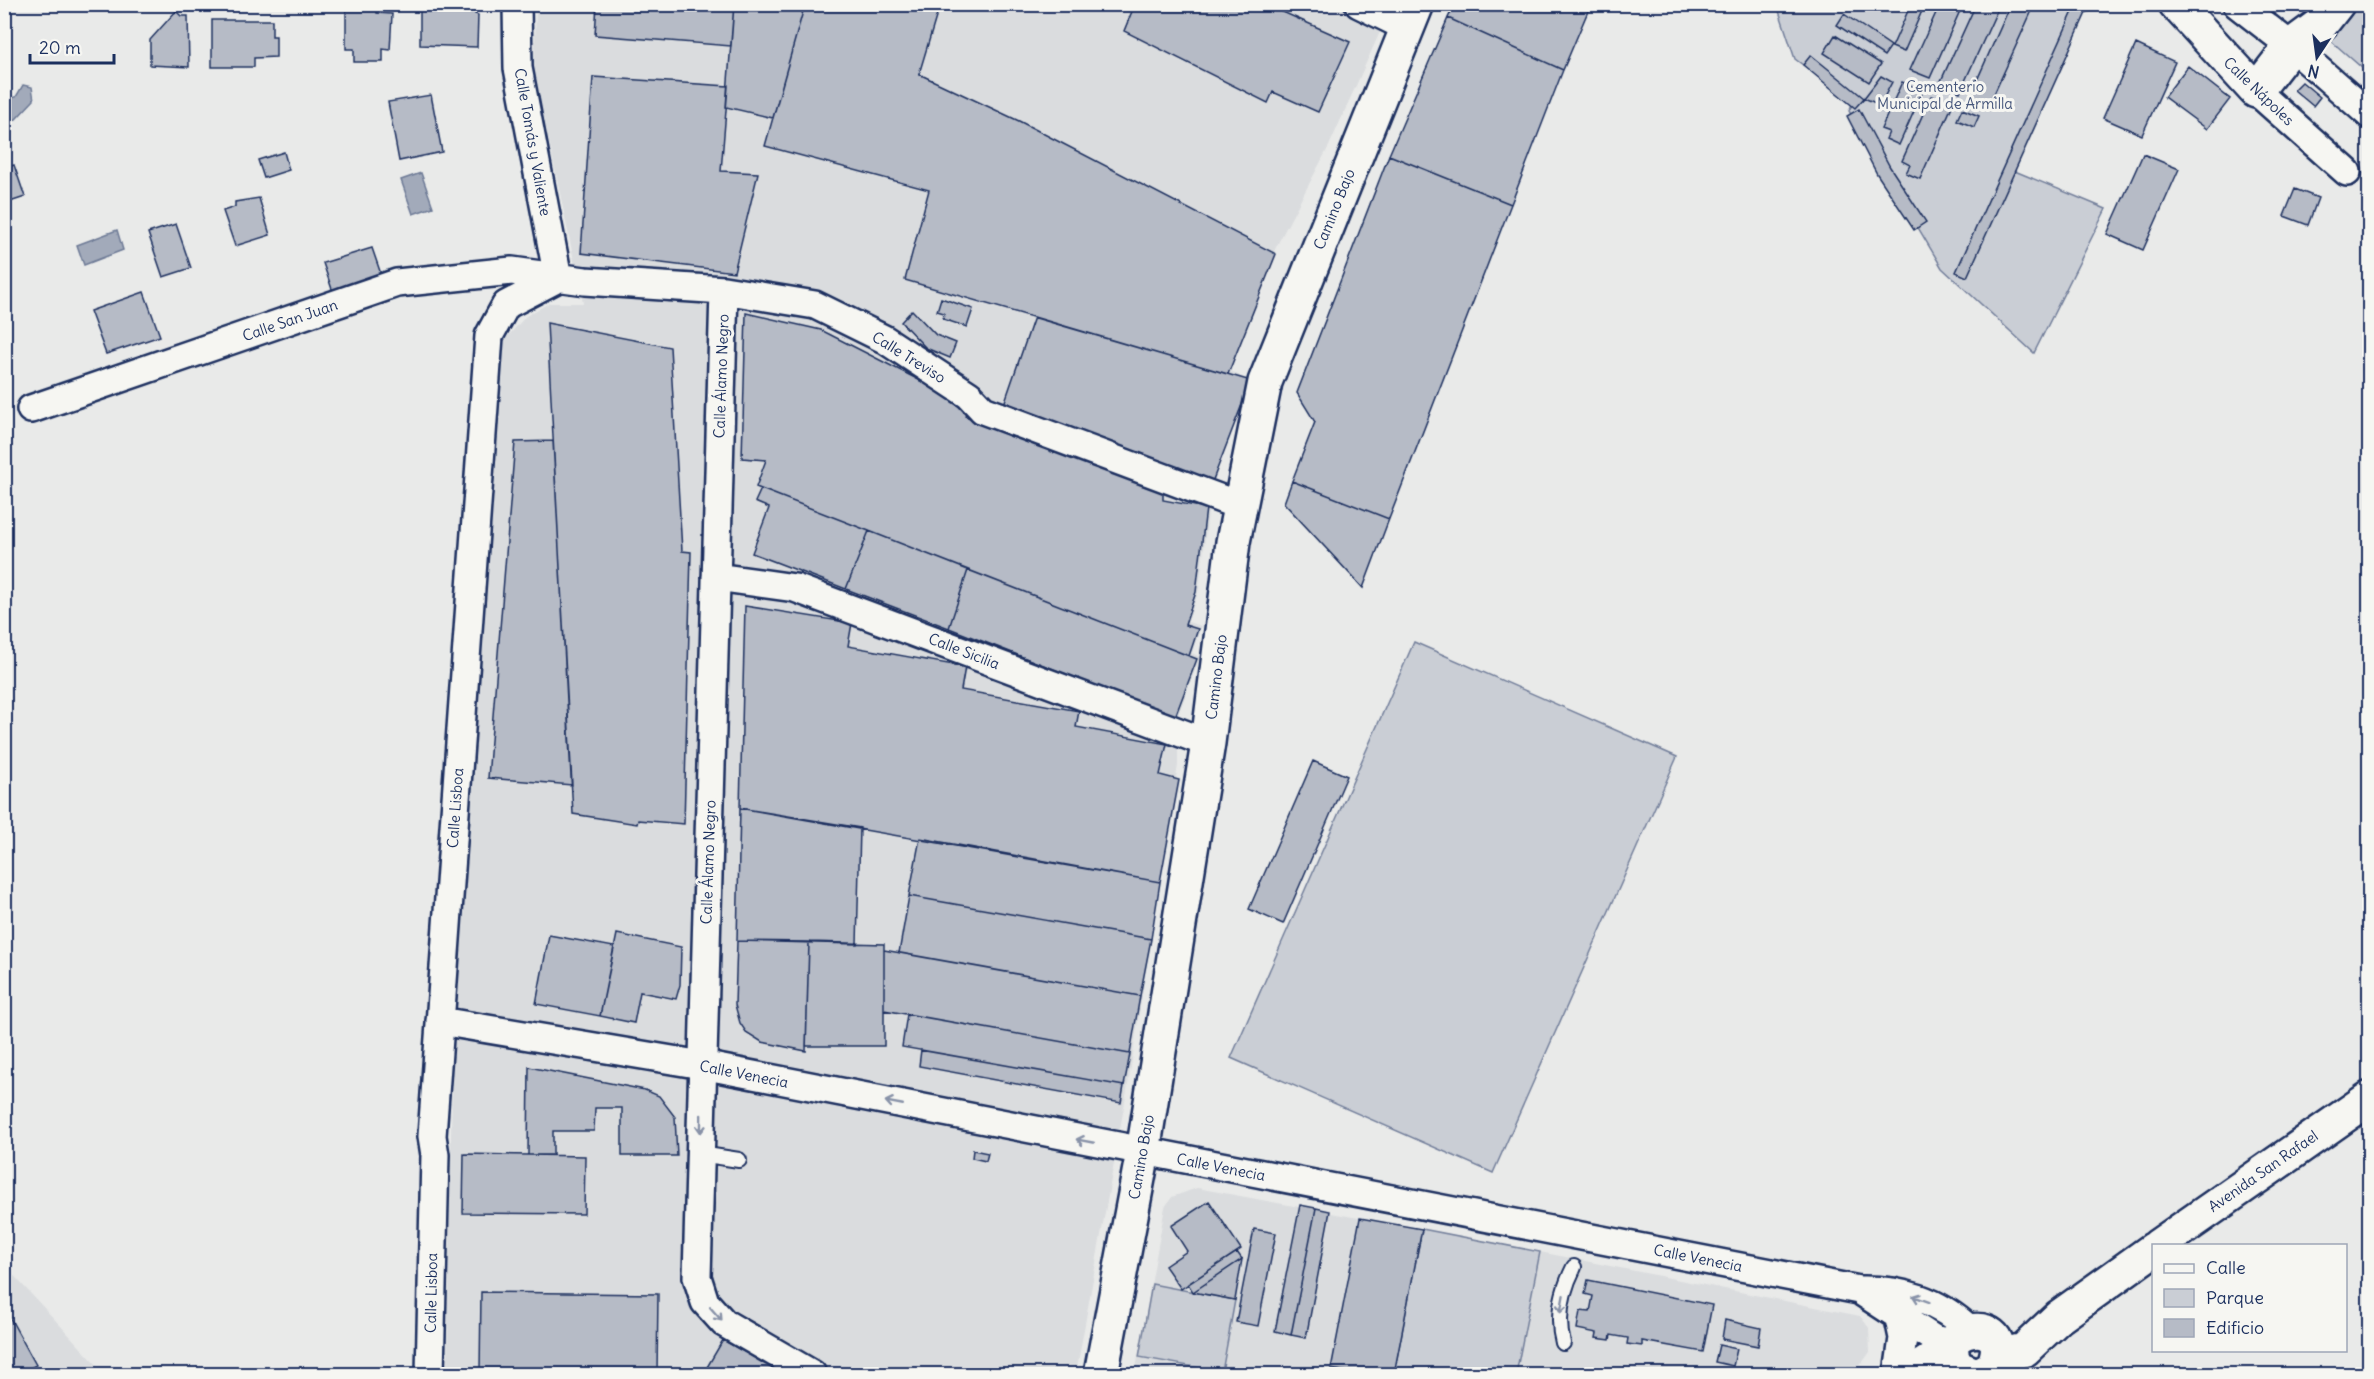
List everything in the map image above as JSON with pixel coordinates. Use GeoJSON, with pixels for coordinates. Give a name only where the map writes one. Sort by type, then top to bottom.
{"type":"FeatureCollection","features":[{"type":"Feature","properties":{"kind":"street","name":"Calle Tomás y Valiente"},"geometry":{"type":"LineString","coordinates":[[517,4],[518,68],[558,278]]}},
{"type":"Feature","properties":{"kind":"street"},"geometry":{"type":"LineString","coordinates":[[1359,4],[1412,16]]}},
{"type":"Feature","properties":{"kind":"street","name":"Calle Nápoles"},"geometry":{"type":"LineString","coordinates":[[2176,4],[2256,91],[2347,172]]}},
{"type":"Feature","properties":{"kind":"street"},"geometry":{"type":"LineString","coordinates":[[2237,4],[2291,46],[2370,115]]}},
{"type":"Feature","properties":{"kind":"street"},"geometry":{"type":"LineString","coordinates":[[2256,91],[2291,46],[2322,23],[2337,4]]}},
{"type":"Feature","properties":{"kind":"street","name":"Camino Bajo"},"geometry":{"type":"LineString","coordinates":[[1101,1374],[1143,1152],[1208,743],[1240,506],[1265,382],[1412,16]]}},
{"type":"Feature","properties":{"kind":"street","name":"Calle San Juan"},"geometry":{"type":"LineString","coordinates":[[31,409],[397,283],[512,271],[558,278]]}},
{"type":"Feature","properties":{"kind":"street","name":"Calle Treviso"},"geometry":{"type":"LineString","coordinates":[[558,278],[724,290],[815,305],[884,339],[969,396],[983,410],[1240,506]]}},
{"type":"Feature","properties":{"kind":"street","name":"Calle Lisboa"},"geometry":{"type":"LineString","coordinates":[[430,1374],[435,1155],[432,1136],[489,336],[506,305],[558,278]]}},
{"type":"Feature","properties":{"kind":"street","name":"Calle Álamo Negro"},"geometry":{"type":"LineString","coordinates":[[724,290],[697,1277],[705,1302],[724,1323],[812,1374]]}},
{"type":"Feature","properties":{"kind":"street","name":"Calle Sicilia"},"geometry":{"type":"LineString","coordinates":[[716,577],[795,588],[1208,743]]}},
{"type":"Feature","properties":{"kind":"street","name":"Calle Venecia"},"geometry":{"type":"LineString","coordinates":[[440,1021],[702,1065],[1859,1290],[1886,1289],[1920,1297],[1951,1312],[1971,1357]]}},
{"type":"Feature","properties":{"kind":"street","name":"Avenida San Rafael"},"geometry":{"type":"LineString","coordinates":[[2159,1244],[2370,1098]]}},
{"type":"Feature","properties":{"kind":"street"},"geometry":{"type":"LineString","coordinates":[[1910,1374],[1930,1360],[2024,1350],[2059,1317],[2152,1250]]}},
{"type":"Feature","properties":{"kind":"street","name":"Calle Venecia"},"geometry":{"type":"LineString","coordinates":[[1859,1290],[1899,1319],[1971,1357]]}},
{"type":"Feature","properties":{"kind":"street"},"geometry":{"type":"LineString","coordinates":[[1898,1374],[1903,1338],[1899,1319]]}},
{"type":"Feature","properties":{"kind":"lane"},"geometry":{"type":"LineString","coordinates":[[700,1154],[739,1160]]}},
{"type":"Feature","properties":{"kind":"lane"},"geometry":{"type":"LineString","coordinates":[[1563,1343],[1558,1325],[1565,1285],[1574,1267]]}},
{"type":"Feature","properties":{"kind":"shaded area"},"geometry":{"type":"Polygon","coordinates":[[[536,5],[1392,5],[1329,146],[1276,247],[1226,368],[1240,376],[1209,505],[1199,590],[1188,622],[1201,626],[1192,653],[1200,657],[1178,715],[1178,765],[1129,1079],[1076,1374],[447,1374],[452,1076],[500,345],[526,316],[549,303],[583,303],[534,70],[536,5]]]}},
{"type":"Feature","properties":{"kind":"shaded area"},"geometry":{"type":"Polygon","coordinates":[[[1197,1188],[1540,1252],[1860,1316],[1869,1328],[1870,1352],[1862,1363],[1844,1374],[1135,1374],[1165,1207],[1172,1197],[1197,1188]]]}},
{"type":"Feature","properties":{"kind":"shaded area"},"geometry":{"type":"Polygon","coordinates":[[[4,1265],[97,1365],[88,1374],[5,1374],[4,1265]]]}},
{"type":"Feature","properties":{"kind":"green space","name":"Cementerio Municipal de Armilla"},"geometry":{"type":"Polygon","coordinates":[[[1777,5],[2096,5],[2084,15],[2010,169],[2106,209],[2034,353],[1942,268],[1849,111],[1853,102],[1795,59],[1777,5]]]}},
{"type":"Feature","properties":{"kind":"green space"},"geometry":{"type":"Polygon","coordinates":[[[2357,5],[2369,5],[2369,74],[2329,39],[2357,5]]]}},
{"type":"Feature","properties":{"kind":"green space"},"geometry":{"type":"Polygon","coordinates":[[[1414,642],[1677,757],[1493,1173],[1231,1058],[1414,642]]]}},
{"type":"Feature","properties":{"kind":"green space"},"geometry":{"type":"Polygon","coordinates":[[[1422,1229],[1540,1252],[1516,1374],[1394,1374],[1422,1229]]]}},
{"type":"Feature","properties":{"kind":"green space"},"geometry":{"type":"Polygon","coordinates":[[[1152,1284],[1235,1300],[1222,1372],[1139,1357],[1152,1284]]]}},
{"type":"Feature","properties":{"kind":"water"},"geometry":{"type":"Polygon","coordinates":[[[23,85],[32,87],[34,100],[15,120],[5,123],[5,88],[10,98],[16,97],[23,85]]]}},
{"type":"Feature","properties":{"kind":"water"},"geometry":{"type":"Polygon","coordinates":[[[421,173],[433,207],[413,214],[401,180],[421,173]]]}},
{"type":"Feature","properties":{"kind":"water"},"geometry":{"type":"Polygon","coordinates":[[[117,230],[123,250],[84,265],[77,245],[117,230]]]}},
{"type":"Feature","properties":{"kind":"building"},"geometry":{"type":"Polygon","coordinates":[[[420,4],[475,4],[475,14],[478,15],[477,47],[420,45],[420,4]]]}},
{"type":"Feature","properties":{"kind":"building"},"geometry":{"type":"Polygon","coordinates":[[[597,4],[734,4],[731,46],[595,35],[597,4]]]}},
{"type":"Feature","properties":{"kind":"building"},"geometry":{"type":"Polygon","coordinates":[[[734,4],[805,4],[773,118],[726,107],[734,4]]]}},
{"type":"Feature","properties":{"kind":"building"},"geometry":{"type":"Polygon","coordinates":[[[805,4],[940,4],[919,74],[1019,121],[1276,254],[1228,374],[905,280],[929,190],[765,146],[805,4]]]}},
{"type":"Feature","properties":{"kind":"building"},"geometry":{"type":"Polygon","coordinates":[[[1135,4],[1265,4],[1350,42],[1318,112],[1273,92],[1268,103],[1124,31],[1135,4]]]}},
{"type":"Feature","properties":{"kind":"building"},"geometry":{"type":"Polygon","coordinates":[[[1455,4],[1591,4],[1563,70],[1448,18],[1455,4]]]}},
{"type":"Feature","properties":{"kind":"building"},"geometry":{"type":"Polygon","coordinates":[[[1911,4],[1925,4],[1904,52],[1892,47],[1911,4]]]}},
{"type":"Feature","properties":{"kind":"building"},"geometry":{"type":"Polygon","coordinates":[[[1940,4],[1963,4],[1930,78],[1910,70],[1940,4]]]}},
{"type":"Feature","properties":{"kind":"building"},"geometry":{"type":"Polygon","coordinates":[[[1976,4],[2000,4],[1960,92],[1940,83],[1976,4]]]}},
{"type":"Feature","properties":{"kind":"building"},"geometry":{"type":"Polygon","coordinates":[[[2011,4],[2035,4],[1989,105],[1970,96],[2011,4]]]}},
{"type":"Feature","properties":{"kind":"building"},"geometry":{"type":"Polygon","coordinates":[[[2099,4],[2086,13],[1967,277],[1956,272],[2076,5],[2099,4]]]}},
{"type":"Feature","properties":{"kind":"building"},"geometry":{"type":"Polygon","coordinates":[[[346,9],[377,9],[377,13],[392,14],[390,50],[383,49],[383,62],[354,62],[354,49],[346,49],[346,9]]]}},
{"type":"Feature","properties":{"kind":"building"},"geometry":{"type":"Polygon","coordinates":[[[176,11],[181,16],[188,16],[189,67],[150,65],[150,40],[176,11]]]}},
{"type":"Feature","properties":{"kind":"building"},"geometry":{"type":"Polygon","coordinates":[[[1844,14],[1891,46],[1884,56],[1837,25],[1844,14]]]}},
{"type":"Feature","properties":{"kind":"building"},"geometry":{"type":"Polygon","coordinates":[[[1448,18],[1563,70],[1511,204],[1389,155],[1448,18]]]}},
{"type":"Feature","properties":{"kind":"building"},"geometry":{"type":"Polygon","coordinates":[[[212,20],[272,20],[272,36],[276,36],[276,57],[254,58],[254,67],[212,67],[212,20]]]}},
{"type":"Feature","properties":{"kind":"building"},"geometry":{"type":"Polygon","coordinates":[[[1835,35],[1881,64],[1869,82],[1824,53],[1835,35]]]}},
{"type":"Feature","properties":{"kind":"building"},"geometry":{"type":"Polygon","coordinates":[[[2136,44],[2175,62],[2142,135],[2103,118],[2136,44]]]}},
{"type":"Feature","properties":{"kind":"building"},"geometry":{"type":"Polygon","coordinates":[[[1811,55],[1864,98],[1855,108],[1803,65],[1811,55]]]}},
{"type":"Feature","properties":{"kind":"building"},"geometry":{"type":"Polygon","coordinates":[[[2188,66],[2230,99],[2207,129],[2164,97],[2188,66]]]}},
{"type":"Feature","properties":{"kind":"building"},"geometry":{"type":"Polygon","coordinates":[[[1881,76],[1892,82],[1880,105],[1864,98],[1881,76]]]}},
{"type":"Feature","properties":{"kind":"building"},"geometry":{"type":"Polygon","coordinates":[[[593,77],[728,86],[721,171],[758,173],[734,272],[581,253],[593,77]]]}},
{"type":"Feature","properties":{"kind":"building"},"geometry":{"type":"Polygon","coordinates":[[[1902,82],[1923,91],[1899,145],[1886,139],[1889,132],[1881,129],[1902,82]]]}},
{"type":"Feature","properties":{"kind":"building"},"geometry":{"type":"Polygon","coordinates":[[[2302,82],[2320,97],[2313,106],[2294,90],[2302,82]]]}},
{"type":"Feature","properties":{"kind":"building"},"geometry":{"type":"Polygon","coordinates":[[[431,95],[442,152],[399,161],[388,102],[431,95]]]}},
{"type":"Feature","properties":{"kind":"building"},"geometry":{"type":"Polygon","coordinates":[[[1931,96],[1952,106],[1920,179],[1906,173],[1910,165],[1902,161],[1931,96]]]}},
{"type":"Feature","properties":{"kind":"building"},"geometry":{"type":"Polygon","coordinates":[[[1859,109],[1890,167],[1926,222],[1914,230],[1877,174],[1847,116],[1859,109]]]}},
{"type":"Feature","properties":{"kind":"building"},"geometry":{"type":"Polygon","coordinates":[[[1962,109],[1979,116],[1974,127],[1957,120],[1962,109]]]}},
{"type":"Feature","properties":{"kind":"building"},"geometry":{"type":"Polygon","coordinates":[[[284,152],[289,170],[264,178],[258,160],[284,152]]]}},
{"type":"Feature","properties":{"kind":"building"},"geometry":{"type":"Polygon","coordinates":[[[2143,154],[2179,169],[2143,250],[2107,234],[2143,154]]]}},
{"type":"Feature","properties":{"kind":"building"},"geometry":{"type":"Polygon","coordinates":[[[1389,155],[1511,204],[1389,519],[1292,481],[1315,422],[1297,393],[1389,155]]]}},
{"type":"Feature","properties":{"kind":"building"},"geometry":{"type":"Polygon","coordinates":[[[14,165],[25,197],[4,204],[4,168],[14,165]]]}},
{"type":"Feature","properties":{"kind":"building"},"geometry":{"type":"Polygon","coordinates":[[[2295,189],[2318,198],[2308,225],[2284,216],[2295,189]]]}},
{"type":"Feature","properties":{"kind":"building"},"geometry":{"type":"Polygon","coordinates":[[[259,198],[270,235],[235,246],[223,211],[235,207],[235,202],[259,198]]]}},
{"type":"Feature","properties":{"kind":"building"},"geometry":{"type":"Polygon","coordinates":[[[176,224],[191,268],[163,277],[148,233],[176,224]]]}},
{"type":"Feature","properties":{"kind":"building"},"geometry":{"type":"Polygon","coordinates":[[[372,248],[383,280],[334,295],[323,263],[372,248]]]}},
{"type":"Feature","properties":{"kind":"building"},"geometry":{"type":"Polygon","coordinates":[[[144,292],[160,336],[106,354],[90,311],[144,292]]]}},
{"type":"Feature","properties":{"kind":"building"},"geometry":{"type":"Polygon","coordinates":[[[941,298],[973,309],[967,327],[943,319],[944,313],[937,311],[941,298]]]}},
{"type":"Feature","properties":{"kind":"building"},"geometry":{"type":"Polygon","coordinates":[[[912,310],[936,335],[956,343],[950,358],[926,348],[901,322],[912,310]]]}},
{"type":"Feature","properties":{"kind":"building"},"geometry":{"type":"Polygon","coordinates":[[[746,313],[821,330],[968,405],[965,416],[1163,491],[1163,500],[1206,508],[1196,592],[1185,625],[1198,629],[1189,656],[756,487],[766,460],[742,458],[746,313]]]}},
{"type":"Feature","properties":{"kind":"building"},"geometry":{"type":"Polygon","coordinates":[[[1034,317],[1251,381],[1211,485],[1002,410],[1034,317]]]}},
{"type":"Feature","properties":{"kind":"building"},"geometry":{"type":"Polygon","coordinates":[[[547,323],[670,347],[682,551],[691,552],[684,824],[638,820],[637,824],[573,814],[547,323]]]}},
{"type":"Feature","properties":{"kind":"building"},"geometry":{"type":"Polygon","coordinates":[[[553,441],[572,785],[488,778],[515,442],[553,441]]]}},
{"type":"Feature","properties":{"kind":"building"},"geometry":{"type":"Polygon","coordinates":[[[1292,481],[1389,519],[1363,588],[1284,503],[1292,481]]]}},
{"type":"Feature","properties":{"kind":"building"},"geometry":{"type":"Polygon","coordinates":[[[761,489],[869,531],[846,589],[752,553],[769,508],[755,502],[761,489]]]}},
{"type":"Feature","properties":{"kind":"building"},"geometry":{"type":"Polygon","coordinates":[[[869,531],[968,570],[949,628],[846,589],[869,531]]]}},
{"type":"Feature","properties":{"kind":"building"},"geometry":{"type":"Polygon","coordinates":[[[968,570],[1197,659],[1175,717],[949,628],[968,570]]]}},
{"type":"Feature","properties":{"kind":"building"},"geometry":{"type":"Polygon","coordinates":[[[745,606],[852,623],[848,646],[965,667],[961,690],[1079,711],[1076,727],[1167,744],[1160,775],[1179,780],[1160,882],[740,808],[745,606]]]}},
{"type":"Feature","properties":{"kind":"building"},"geometry":{"type":"Polygon","coordinates":[[[1313,761],[1347,776],[1283,924],[1249,909],[1313,761]]]}},
{"type":"Feature","properties":{"kind":"building"},"geometry":{"type":"Polygon","coordinates":[[[740,808],[860,828],[857,944],[737,941],[740,808]]]}},
{"type":"Feature","properties":{"kind":"building"},"geometry":{"type":"Polygon","coordinates":[[[920,838],[1160,882],[1151,939],[909,896],[920,838]]]}},
{"type":"Feature","properties":{"kind":"building"},"geometry":{"type":"Polygon","coordinates":[[[909,896],[1151,939],[1140,996],[899,953],[909,896]]]}},
{"type":"Feature","properties":{"kind":"building"},"geometry":{"type":"Polygon","coordinates":[[[617,934],[681,947],[680,985],[676,999],[640,992],[634,1023],[600,1016],[617,934]]]}},
{"type":"Feature","properties":{"kind":"building"},"geometry":{"type":"Polygon","coordinates":[[[549,935],[614,947],[600,1016],[536,1004],[549,935]]]}},
{"type":"Feature","properties":{"kind":"building"},"geometry":{"type":"Polygon","coordinates":[[[737,941],[809,942],[806,1051],[762,1042],[746,1032],[740,1023],[735,1005],[737,941]]]}},
{"type":"Feature","properties":{"kind":"building"},"geometry":{"type":"Polygon","coordinates":[[[809,942],[884,944],[884,1046],[806,1046],[809,942]]]}},
{"type":"Feature","properties":{"kind":"building"},"geometry":{"type":"Polygon","coordinates":[[[884,950],[1140,996],[1130,1054],[884,1010],[884,950]]]}},
{"type":"Feature","properties":{"kind":"building"},"geometry":{"type":"Polygon","coordinates":[[[907,1014],[1130,1054],[1124,1086],[902,1047],[907,1014]]]}},
{"type":"Feature","properties":{"kind":"building"},"geometry":{"type":"Polygon","coordinates":[[[921,1050],[1124,1086],[1121,1103],[919,1066],[921,1050]]]}},
{"type":"Feature","properties":{"kind":"building"},"geometry":{"type":"Polygon","coordinates":[[[529,1067],[645,1090],[659,1096],[675,1117],[677,1156],[622,1156],[622,1108],[595,1108],[594,1131],[553,1131],[553,1155],[528,1155],[529,1067]]]}},
{"type":"Feature","properties":{"kind":"building"},"geometry":{"type":"Polygon","coordinates":[[[973,1150],[988,1153],[986,1161],[972,1158],[973,1150]]]}},
{"type":"Feature","properties":{"kind":"building"},"geometry":{"type":"Polygon","coordinates":[[[464,1154],[585,1156],[584,1214],[463,1213],[464,1154]]]}},
{"type":"Feature","properties":{"kind":"building"},"geometry":{"type":"Polygon","coordinates":[[[1209,1201],[1241,1249],[1181,1289],[1165,1266],[1187,1251],[1171,1226],[1209,1201]]]}},
{"type":"Feature","properties":{"kind":"building"},"geometry":{"type":"Polygon","coordinates":[[[1300,1205],[1316,1208],[1291,1335],[1275,1331],[1300,1205]]]}},
{"type":"Feature","properties":{"kind":"building"},"geometry":{"type":"Polygon","coordinates":[[[1316,1208],[1330,1211],[1306,1338],[1291,1335],[1316,1208]]]}},
{"type":"Feature","properties":{"kind":"building"},"geometry":{"type":"Polygon","coordinates":[[[1360,1218],[1422,1229],[1394,1374],[1360,1374],[1331,1369],[1360,1218]]]}},
{"type":"Feature","properties":{"kind":"building"},"geometry":{"type":"Polygon","coordinates":[[[1254,1229],[1276,1233],[1258,1326],[1236,1322],[1254,1229]]]}},
{"type":"Feature","properties":{"kind":"building"},"geometry":{"type":"Polygon","coordinates":[[[1237,1252],[1242,1259],[1193,1292],[1188,1284],[1237,1252]]]}},
{"type":"Feature","properties":{"kind":"building"},"geometry":{"type":"Polygon","coordinates":[[[1242,1259],[1235,1300],[1193,1292],[1242,1259]]]}},
{"type":"Feature","properties":{"kind":"building"},"geometry":{"type":"Polygon","coordinates":[[[1588,1280],[1712,1305],[1703,1352],[1642,1341],[1642,1346],[1627,1344],[1628,1338],[1611,1335],[1610,1340],[1596,1338],[1597,1333],[1577,1329],[1580,1311],[1590,1312],[1593,1296],[1585,1294],[1588,1280]]]}},
{"type":"Feature","properties":{"kind":"building"},"geometry":{"type":"Polygon","coordinates":[[[481,1292],[658,1294],[657,1374],[480,1373],[481,1292]]]}},
{"type":"Feature","properties":{"kind":"building"},"geometry":{"type":"Polygon","coordinates":[[[4,1307],[36,1365],[19,1374],[4,1374],[4,1307]]]}},
{"type":"Feature","properties":{"kind":"building"},"geometry":{"type":"Polygon","coordinates":[[[1725,1320],[1761,1328],[1758,1346],[1722,1339],[1725,1320]]]}},
{"type":"Feature","properties":{"kind":"building"},"geometry":{"type":"Polygon","coordinates":[[[723,1340],[784,1374],[703,1374],[723,1340]]]}},
{"type":"Feature","properties":{"kind":"building"},"geometry":{"type":"Polygon","coordinates":[[[1719,1345],[1737,1349],[1733,1366],[1715,1362],[1719,1345]]]}}]}
